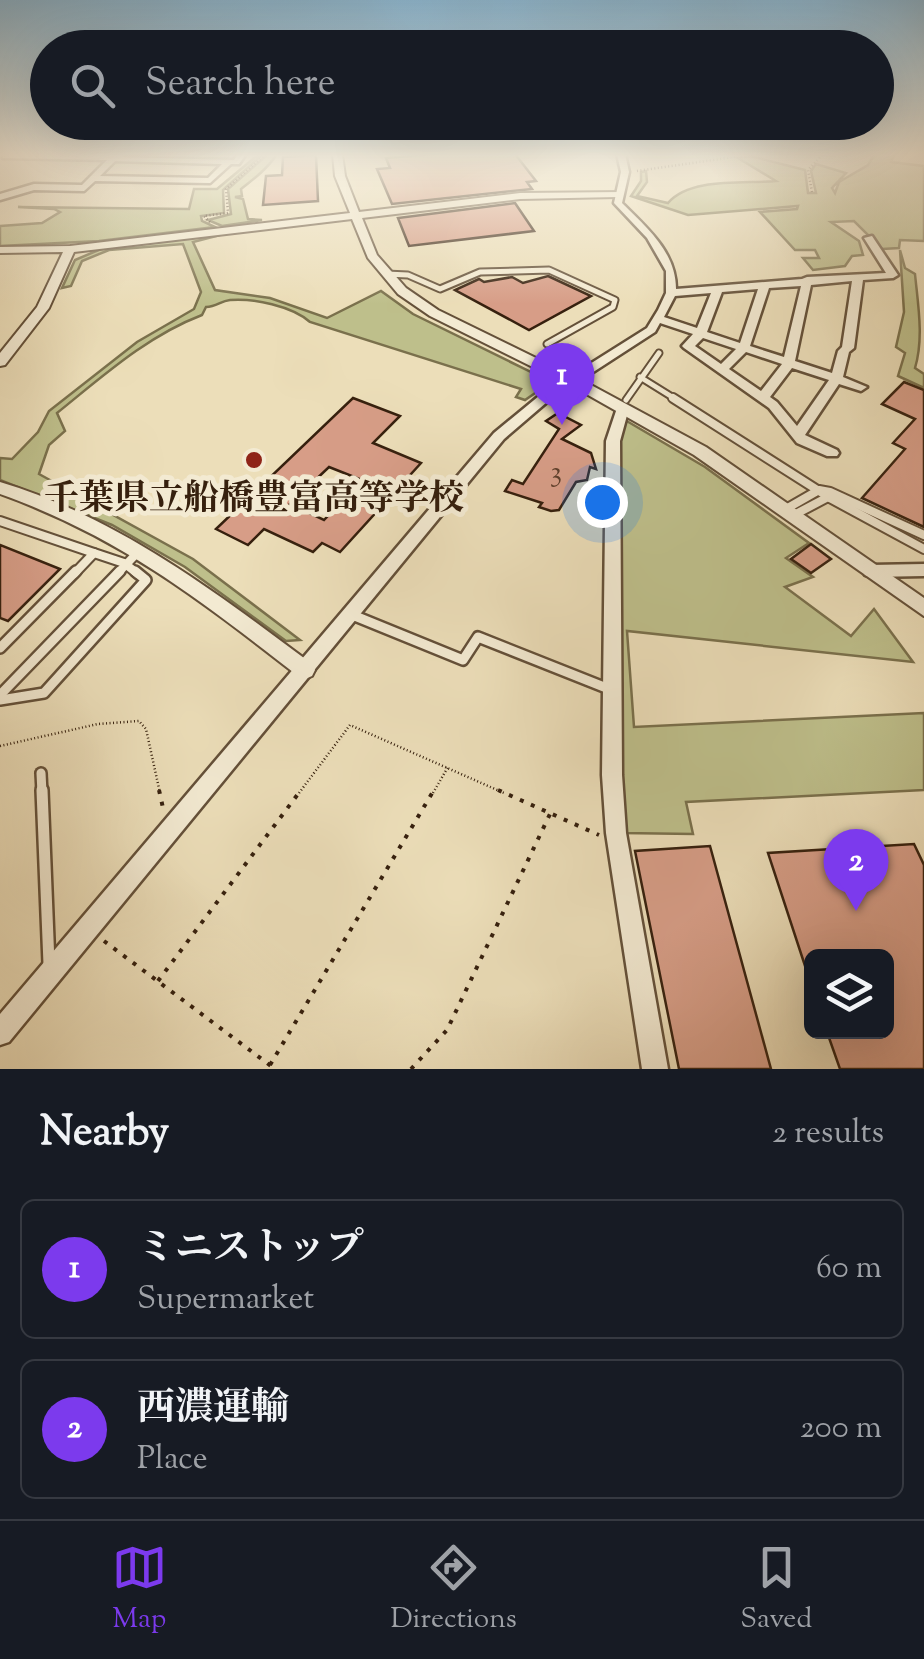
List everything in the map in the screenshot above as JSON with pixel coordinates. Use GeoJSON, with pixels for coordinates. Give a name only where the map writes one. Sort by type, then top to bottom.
{"type":"FeatureCollection","features":[{"type":"Feature","properties":{"kind":"street"},"geometry":{"type":"LineString","coordinates":[[350,204],[384,274],[434,313],[624,404],[790,512],[924,608]]}},
{"type":"Feature","properties":{"kind":"street"},"geometry":{"type":"LineString","coordinates":[[0,250],[70,249],[443,204]]}},
{"type":"Feature","properties":{"kind":"street"},"geometry":{"type":"LineString","coordinates":[[0,1033],[499,436],[572,381],[651,330],[671,293],[672,277],[668,263],[650,236],[619,204]]}},
{"type":"Feature","properties":{"kind":"street"},"geometry":{"type":"LineString","coordinates":[[671,293],[893,275],[869,238]]}},
{"type":"Feature","properties":{"kind":"street"},"geometry":{"type":"LineString","coordinates":[[0,362],[43,308],[70,249]]}},
{"type":"Feature","properties":{"kind":"street"},"geometry":{"type":"LineString","coordinates":[[797,436],[837,378],[848,348],[858,277]]}},
{"type":"Feature","properties":{"kind":"street"},"geometry":{"type":"LineString","coordinates":[[762,399],[789,363],[807,280]]}},
{"type":"Feature","properties":{"kind":"street"},"geometry":{"type":"LineString","coordinates":[[722,371],[744,348],[766,284]]}},
{"type":"Feature","properties":{"kind":"street"},"geometry":{"type":"LineString","coordinates":[[718,289],[701,333],[688,346],[773,405],[797,436],[832,453]]}},
{"type":"Feature","properties":{"kind":"street"},"geometry":{"type":"LineString","coordinates":[[658,319],[861,387]]}},
{"type":"Feature","properties":{"kind":"street"},"geometry":{"type":"LineString","coordinates":[[624,404],[613,441],[612,690],[618,843],[655,1069]]}},
{"type":"Feature","properties":{"kind":"street"},"geometry":{"type":"LineString","coordinates":[[0,488],[60,508],[141,549],[192,582],[306,670]]}},
{"type":"Feature","properties":{"kind":"street"},"geometry":{"type":"LineString","coordinates":[[871,571],[924,570]]}},
{"type":"Feature","properties":{"kind":"lane"},"geometry":{"type":"LineString","coordinates":[[384,274],[408,275],[440,290],[480,272],[549,270],[615,300],[613,307],[547,344]]}},
{"type":"Feature","properties":{"kind":"lane"},"geometry":{"type":"LineString","coordinates":[[624,404],[659,353]]}},
{"type":"Feature","properties":{"kind":"lane"},"geometry":{"type":"LineString","coordinates":[[640,377],[830,498],[924,549]]}},
{"type":"Feature","properties":{"kind":"lane"},"geometry":{"type":"LineString","coordinates":[[790,512],[819,490]]}},
{"type":"Feature","properties":{"kind":"lane"},"geometry":{"type":"LineString","coordinates":[[819,490],[858,502],[924,535]]}},
{"type":"Feature","properties":{"kind":"lane"},"geometry":{"type":"LineString","coordinates":[[790,512],[830,498]]}},
{"type":"Feature","properties":{"kind":"lane"},"geometry":{"type":"LineString","coordinates":[[0,521],[124,563],[146,580],[44,692],[0,698]]}},
{"type":"Feature","properties":{"kind":"lane"},"geometry":{"type":"LineString","coordinates":[[0,698],[141,549]]}},
{"type":"Feature","properties":{"kind":"lane"},"geometry":{"type":"LineString","coordinates":[[0,648],[94,554]]}},
{"type":"Feature","properties":{"kind":"lane"},"geometry":{"type":"LineString","coordinates":[[350,614],[463,660],[478,637],[612,690]]}},
{"type":"Feature","properties":{"kind":"lane"},"geometry":{"type":"LineString","coordinates":[[42,774],[49,974]]}},
{"type":"Feature","properties":{"kind":"path"},"geometry":{"type":"LineString","coordinates":[[216,224],[204,216],[228,213],[227,204]]}},
{"type":"Feature","properties":{"kind":"path"},"geometry":{"type":"LineString","coordinates":[[0,746],[98,724],[140,722],[146,729],[158,773],[167,836]]}},
{"type":"Feature","properties":{"kind":"path"},"geometry":{"type":"LineString","coordinates":[[158,981],[346,726],[355,726],[618,843]]}},
{"type":"Feature","properties":{"kind":"path"},"geometry":{"type":"LineString","coordinates":[[88,928],[272,1067],[448,767]]}},
{"type":"Feature","properties":{"kind":"path"},"geometry":{"type":"LineString","coordinates":[[410,1069],[448,1030],[550,813]]}},
{"type":"Feature","properties":{"kind":"green space"},"geometry":{"type":"Polygon","coordinates":[[[190,204],[224,204],[224,213],[201,216],[202,221],[215,227],[99,241],[0,246],[0,226],[42,223],[60,212],[18,207],[189,209],[190,204]]]}},
{"type":"Feature","properties":{"kind":"green space"},"geometry":{"type":"Polygon","coordinates":[[[230,204],[244,204],[248,219],[262,220],[222,226],[208,220],[231,214],[230,204]]]}},
{"type":"Feature","properties":{"kind":"green space"},"geometry":{"type":"Polygon","coordinates":[[[655,204],[924,204],[924,241],[900,240],[899,248],[882,249],[854,221],[831,222],[859,241],[863,255],[852,256],[845,266],[813,270],[803,258],[819,258],[815,250],[795,250],[760,212],[798,206],[688,215],[655,204]]]}},
{"type":"Feature","properties":{"kind":"green space"},"geometry":{"type":"Polygon","coordinates":[[[216,236],[193,242],[215,290],[270,298],[327,318],[381,291],[413,314],[539,376],[541,389],[525,400],[516,397],[521,389],[310,322],[283,307],[230,300],[206,307],[202,315],[144,345],[57,413],[65,431],[49,445],[39,474],[193,559],[300,640],[286,641],[185,567],[112,525],[0,480],[0,458],[12,459],[38,432],[49,411],[137,342],[194,309],[201,292],[183,244],[109,250],[82,261],[71,286],[62,288],[75,260],[101,249],[216,236]]]}},
{"type":"Feature","properties":{"kind":"green space"},"geometry":{"type":"Polygon","coordinates":[[[900,250],[905,268],[915,274],[920,333],[915,368],[924,374],[924,388],[898,376],[905,353],[896,347],[904,312],[900,250]]]}},
{"type":"Feature","properties":{"kind":"green space"},"geometry":{"type":"Polygon","coordinates":[[[625,420],[705,467],[809,543],[786,558],[813,577],[785,587],[851,636],[874,609],[913,662],[627,631],[634,727],[924,713],[924,790],[686,802],[693,834],[622,833],[619,442],[625,420]]]}},
{"type":"Feature","properties":{"kind":"building"},"geometry":{"type":"Polygon","coordinates":[[[516,204],[534,231],[409,246],[398,218],[516,204]]]}},
{"type":"Feature","properties":{"kind":"building"},"geometry":{"type":"Polygon","coordinates":[[[548,276],[591,296],[529,330],[455,290],[479,279],[484,282],[512,277],[523,283],[548,276]]]}},
{"type":"Feature","properties":{"kind":"building"},"geometry":{"type":"Polygon","coordinates":[[[904,382],[924,390],[924,527],[862,498],[905,449],[893,443],[915,419],[882,404],[904,382]]]}},
{"type":"Feature","properties":{"kind":"building"},"geometry":{"type":"Polygon","coordinates":[[[353,398],[400,416],[373,443],[421,463],[340,552],[322,543],[313,552],[264,529],[248,545],[216,529],[353,398]],[[329,467],[290,504],[324,520],[362,480],[329,467]]]}},
{"type":"Feature","properties":{"kind":"building"},"geometry":{"type":"Polygon","coordinates":[[[558,413],[581,425],[562,439],[591,453],[596,469],[590,467],[587,480],[576,482],[559,510],[551,511],[539,507],[542,503],[505,491],[512,480],[523,484],[559,429],[546,421],[558,413]]]}},
{"type":"Feature","properties":{"kind":"building"},"geometry":{"type":"Polygon","coordinates":[[[811,544],[831,559],[811,573],[791,559],[811,544]]]}},
{"type":"Feature","properties":{"kind":"building"},"geometry":{"type":"Polygon","coordinates":[[[0,545],[60,569],[8,621],[0,618],[0,545]]]}},
{"type":"Feature","properties":{"kind":"building"},"geometry":{"type":"Polygon","coordinates":[[[914,844],[924,865],[924,1069],[840,1069],[829,1039],[894,1039],[894,949],[804,949],[804,963],[768,853],[914,844]]]}},
{"type":"Feature","properties":{"kind":"building"},"geometry":{"type":"Polygon","coordinates":[[[710,846],[771,1069],[679,1069],[635,851],[710,846]]]}},
{"type":"Feature","properties":{"kind":"place","name":"ミニストップ"},"geometry":{"type":"Point","coordinates":[562,425]}},
{"type":"Feature","properties":{"kind":"place","name":"千葉県立船橋豊富高等学校"},"geometry":{"type":"Point","coordinates":[254,460]}},
{"type":"Feature","properties":{"kind":"place","name":"西濃運輸"},"geometry":{"type":"Point","coordinates":[856,911]}}]}
